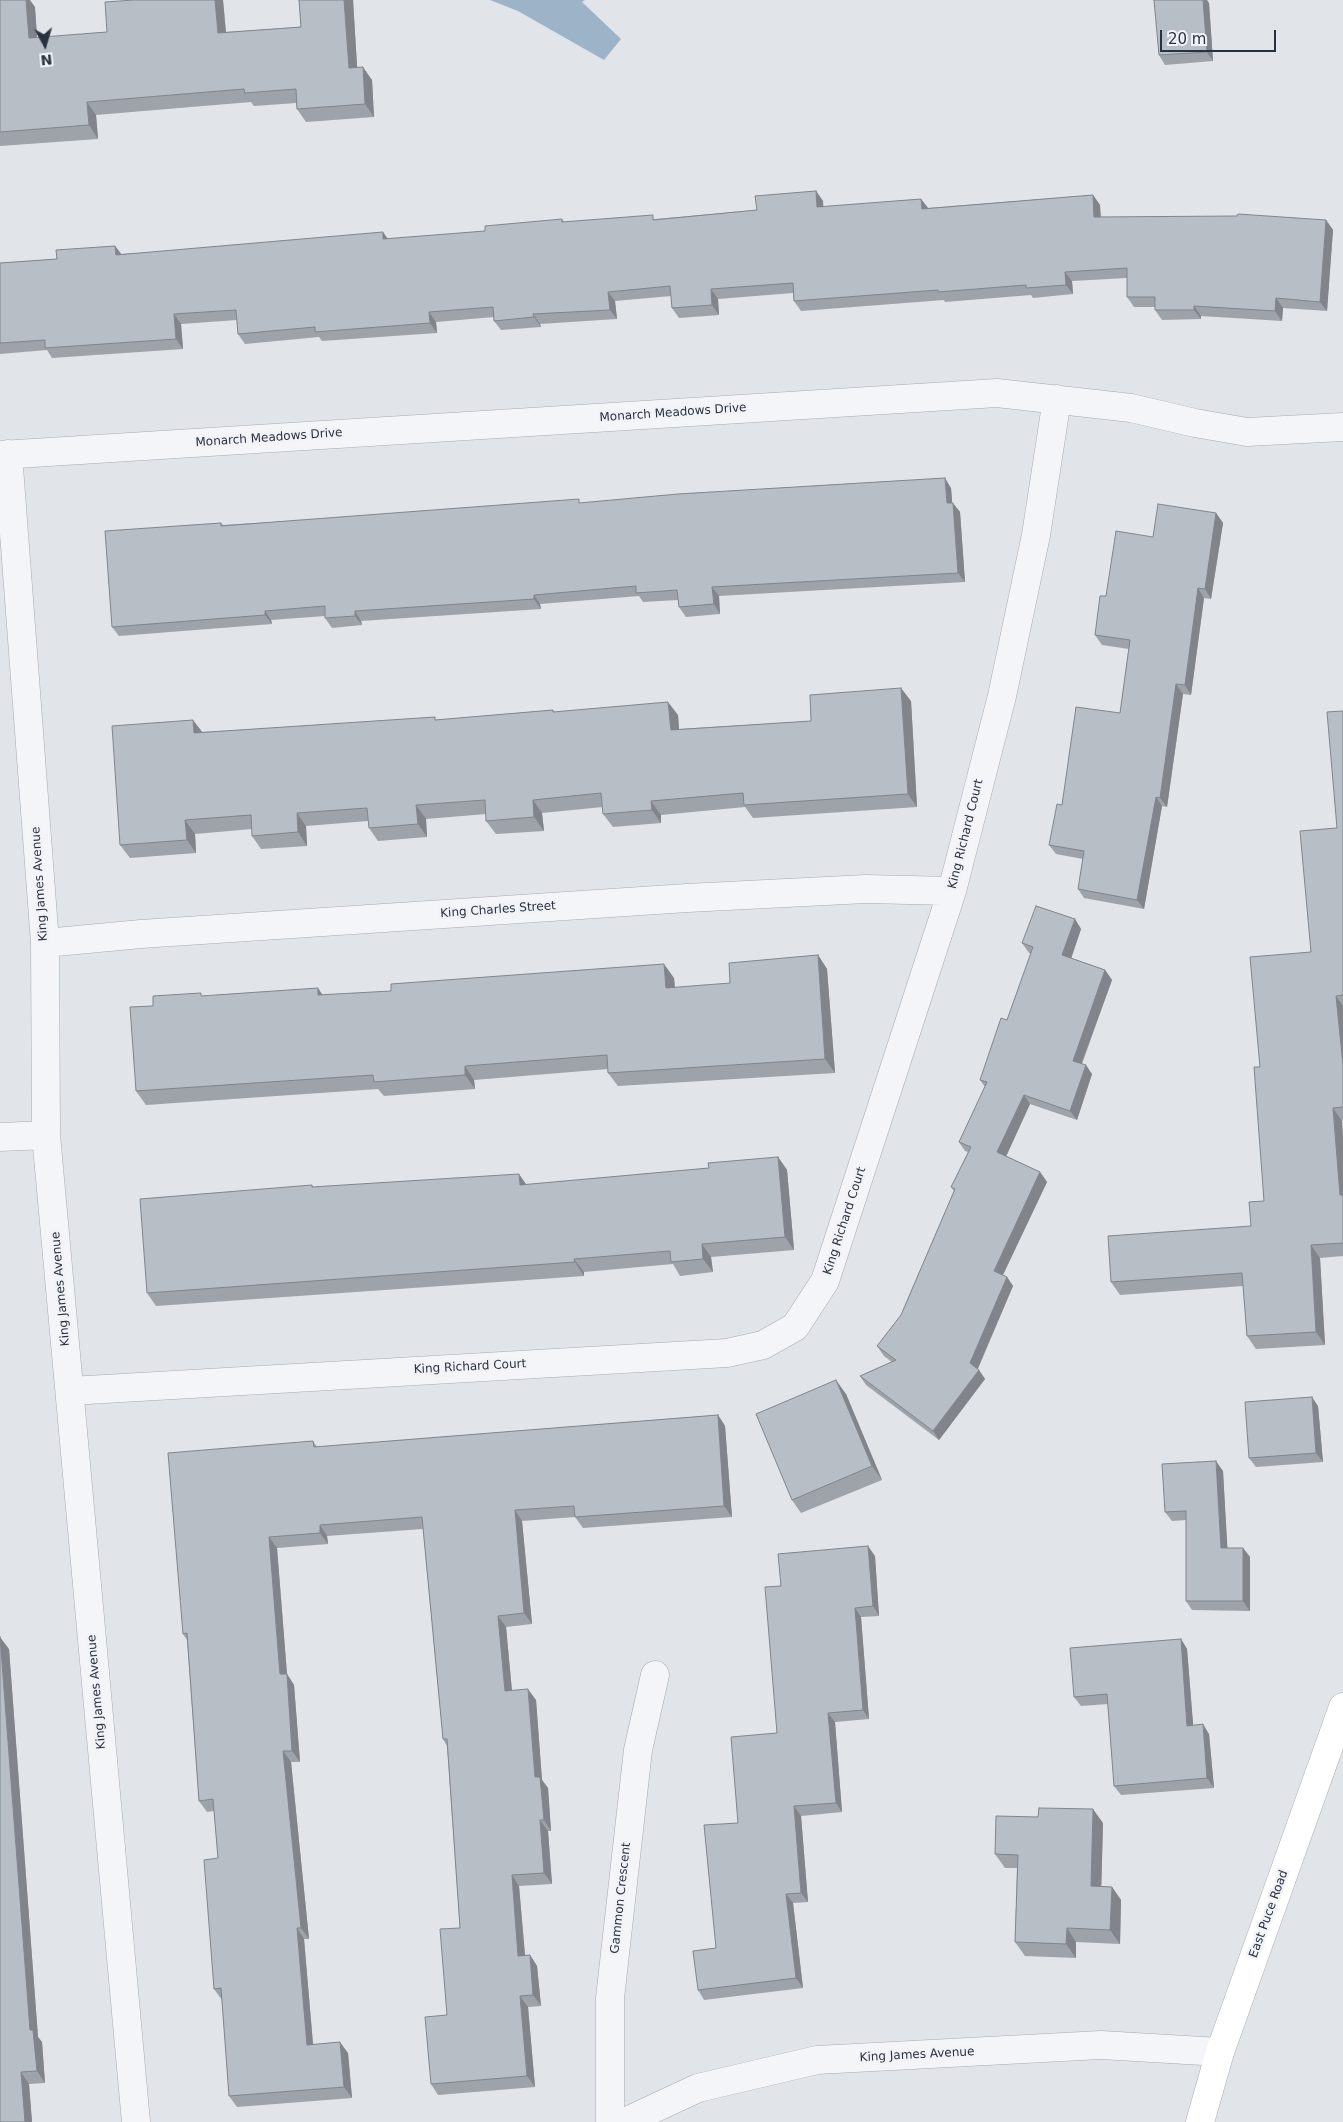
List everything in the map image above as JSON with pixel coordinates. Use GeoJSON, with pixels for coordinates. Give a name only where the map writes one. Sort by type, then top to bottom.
{"type":"FeatureCollection","features":[{"type":"Feature","properties":{"kind":"main road","name":"East Puce Road"},"geometry":{"type":"LineString","coordinates":[[1200,2122],[1220,2052],[1343,1707]]}},
{"type":"Feature","properties":{"kind":"street","name":"Monarch Meadows Drive"},"geometry":{"type":"LineString","coordinates":[[4,454],[997,393],[1131,408],[1195,423],[1247,432],[1343,428]]}},
{"type":"Feature","properties":{"kind":"street","name":"King Richard Court"},"geometry":{"type":"LineString","coordinates":[[70,1390],[727,1354],[763,1345],[795,1327],[825,1281],[952,891],[1002,696],[1036,535],[1057,399]]}},
{"type":"Feature","properties":{"kind":"street","name":"King James Avenue"},"geometry":{"type":"LineString","coordinates":[[4,454],[45,943],[46,1135],[136,2122]]}},
{"type":"Feature","properties":{"kind":"street","name":"King Charles Street"},"geometry":{"type":"LineString","coordinates":[[45,943],[140,934],[687,898],[866,889],[952,891]]}},
{"type":"Feature","properties":{"kind":"street"},"geometry":{"type":"LineString","coordinates":[[0,1137],[46,1135]]}},
{"type":"Feature","properties":{"kind":"street","name":"Gammon Crescent"},"geometry":{"type":"LineString","coordinates":[[610,2122],[610,1998],[638,1750],[655,1675]]}},
{"type":"Feature","properties":{"kind":"street","name":"King James Avenue"},"geometry":{"type":"LineString","coordinates":[[625,2122],[698,2088],[817,2060],[1101,2045],[1220,2052]]}},
{"type":"Feature","properties":{"kind":"water"},"geometry":{"type":"Polygon","coordinates":[[[490,0],[585,0],[582,2],[621,39],[604,60],[518,11],[490,0]]]}},
{"type":"Feature","properties":{"kind":"building"},"geometry":{"type":"Polygon","coordinates":[[[0,0],[26,0],[29,38],[107,32],[105,2],[215,0],[218,33],[301,27],[299,0],[344,0],[349,68],[363,67],[365,104],[297,109],[296,89],[245,93],[244,89],[87,102],[89,125],[0,132],[0,0]]]}},
{"type":"Feature","properties":{"kind":"building"},"geometry":{"type":"Polygon","coordinates":[[[1154,0],[1203,0],[1207,52],[1159,55],[1154,0]]]}},
{"type":"Feature","properties":{"kind":"building"},"geometry":{"type":"Polygon","coordinates":[[[816,191],[817,207],[921,199],[922,209],[1093,195],[1094,217],[1237,216],[1238,214],[1326,220],[1320,302],[1276,298],[1275,311],[1194,306],[1194,310],[1155,310],[1155,297],[1127,297],[1127,268],[1065,272],[1066,285],[1026,288],[1026,285],[938,292],[938,290],[794,301],[793,283],[711,289],[712,305],[672,308],[670,286],[608,292],[610,310],[533,314],[534,317],[494,321],[493,307],[429,312],[430,323],[315,332],[315,327],[238,334],[236,310],[174,314],[176,339],[45,348],[45,340],[0,343],[0,263],[57,259],[56,250],[115,246],[116,255],[383,232],[383,239],[485,231],[485,226],[562,219],[562,222],[653,215],[653,220],[757,210],[755,196],[816,191]]]}},
{"type":"Feature","properties":{"kind":"building"},"geometry":{"type":"Polygon","coordinates":[[[945,478],[947,503],[953,503],[958,573],[712,587],[714,604],[679,607],[677,590],[636,593],[636,586],[534,595],[534,599],[355,611],[355,616],[325,618],[325,606],[265,611],[265,615],[112,627],[105,531],[221,523],[221,526],[579,499],[579,503],[678,494],[945,478]]]}},
{"type":"Feature","properties":{"kind":"building"},"geometry":{"type":"Polygon","coordinates":[[[1158,504],[1216,513],[1205,589],[1198,588],[1185,685],[1176,684],[1160,798],[1156,797],[1137,900],[1078,889],[1084,851],[1049,845],[1057,804],[1062,805],[1076,707],[1120,713],[1130,640],[1095,635],[1100,596],[1106,596],[1116,531],[1153,537],[1158,504]]]}},
{"type":"Feature","properties":{"kind":"building"},"geometry":{"type":"Polygon","coordinates":[[[901,688],[908,794],[744,805],[743,793],[651,801],[652,810],[603,814],[601,793],[533,800],[534,817],[486,821],[485,800],[416,805],[418,824],[369,828],[367,808],[297,813],[298,832],[252,836],[251,815],[185,820],[187,840],[120,845],[112,726],[193,720],[194,733],[435,717],[435,720],[668,702],[671,730],[811,721],[810,695],[901,688]]]}},
{"type":"Feature","properties":{"kind":"building"},"geometry":{"type":"Polygon","coordinates":[[[1343,711],[1343,995],[1336,996],[1343,1065],[1343,1107],[1333,1108],[1340,1195],[1343,1195],[1343,1243],[1311,1245],[1316,1332],[1247,1336],[1242,1273],[1111,1282],[1108,1236],[1251,1226],[1249,1202],[1264,1201],[1254,1067],[1260,1067],[1250,957],[1311,952],[1300,831],[1337,828],[1327,712],[1343,711]]]}},
{"type":"Feature","properties":{"kind":"building"},"geometry":{"type":"Polygon","coordinates":[[[1036,906],[1075,919],[1062,955],[1105,970],[1073,1061],[1086,1065],[1070,1111],[1024,1095],[997,1152],[1040,1172],[994,1271],[1007,1277],[970,1363],[979,1370],[933,1431],[860,1376],[896,1360],[877,1346],[901,1315],[955,1189],[951,1187],[971,1147],[959,1142],[987,1082],[980,1080],[1001,1018],[1007,1020],[1033,947],[1022,943],[1036,906]]]}},
{"type":"Feature","properties":{"kind":"building"},"geometry":{"type":"Polygon","coordinates":[[[818,955],[825,1059],[608,1073],[607,1055],[465,1066],[465,1075],[374,1082],[373,1075],[136,1091],[130,1007],[153,1006],[153,996],[201,993],[201,996],[318,988],[318,995],[391,991],[391,984],[664,964],[666,988],[730,983],[729,963],[818,955]]]}},
{"type":"Feature","properties":{"kind":"building"},"geometry":{"type":"Polygon","coordinates":[[[778,1157],[785,1237],[702,1244],[703,1259],[671,1262],[670,1251],[574,1259],[575,1262],[147,1293],[140,1199],[312,1185],[312,1187],[519,1174],[520,1185],[709,1168],[708,1163],[778,1157]]]}},
{"type":"Feature","properties":{"kind":"building"},"geometry":{"type":"Polygon","coordinates":[[[836,1380],[872,1466],[792,1500],[756,1414],[836,1380]]]}},
{"type":"Feature","properties":{"kind":"building"},"geometry":{"type":"Polygon","coordinates":[[[1312,1397],[1316,1453],[1249,1458],[1245,1402],[1312,1397]]]}},
{"type":"Feature","properties":{"kind":"building"},"geometry":{"type":"Polygon","coordinates":[[[718,1415],[724,1506],[575,1517],[574,1506],[515,1510],[524,1613],[498,1616],[505,1691],[528,1689],[535,1777],[540,1777],[544,1820],[540,1820],[544,1873],[512,1875],[518,1956],[530,1955],[533,1995],[520,1996],[527,2076],[431,2084],[425,2017],[447,2015],[440,1929],[460,1928],[447,1739],[443,1739],[422,1517],[320,1525],[320,1533],[269,1537],[280,1674],[287,1674],[292,1751],[283,1751],[301,1928],[297,1928],[307,2045],[340,2042],[344,2087],[229,2096],[221,1988],[214,1989],[204,1860],[218,1858],[213,1799],[199,1801],[187,1633],[183,1634],[168,1453],[313,1441],[314,1447],[718,1415]]]}},
{"type":"Feature","properties":{"kind":"building"},"geometry":{"type":"Polygon","coordinates":[[[1216,1461],[1221,1548],[1243,1548],[1243,1601],[1186,1601],[1186,1511],[1165,1512],[1162,1464],[1216,1461]]]}},
{"type":"Feature","properties":{"kind":"building"},"geometry":{"type":"Polygon","coordinates":[[[868,1546],[873,1606],[855,1608],[863,1710],[828,1713],[836,1803],[794,1806],[801,1893],[786,1894],[796,1978],[698,1990],[693,1951],[716,1948],[704,1825],[738,1823],[731,1737],[777,1733],[765,1587],[781,1586],[778,1554],[868,1546]]]}},
{"type":"Feature","properties":{"kind":"building"},"geometry":{"type":"Polygon","coordinates":[[[0,1637],[30,2030],[33,2030],[37,2071],[21,2072],[25,2122],[0,2122],[0,1637]]]}},
{"type":"Feature","properties":{"kind":"building"},"geometry":{"type":"Polygon","coordinates":[[[1181,1639],[1187,1726],[1203,1724],[1207,1778],[1114,1786],[1107,1694],[1074,1697],[1070,1648],[1181,1639]]]}},
{"type":"Feature","properties":{"kind":"building"},"geometry":{"type":"Polygon","coordinates":[[[1039,1808],[1093,1809],[1091,1886],[1112,1887],[1110,1930],[1067,1928],[1066,1944],[1015,1942],[1018,1855],[995,1854],[996,1816],[1038,1817],[1039,1808]]]}}]}
